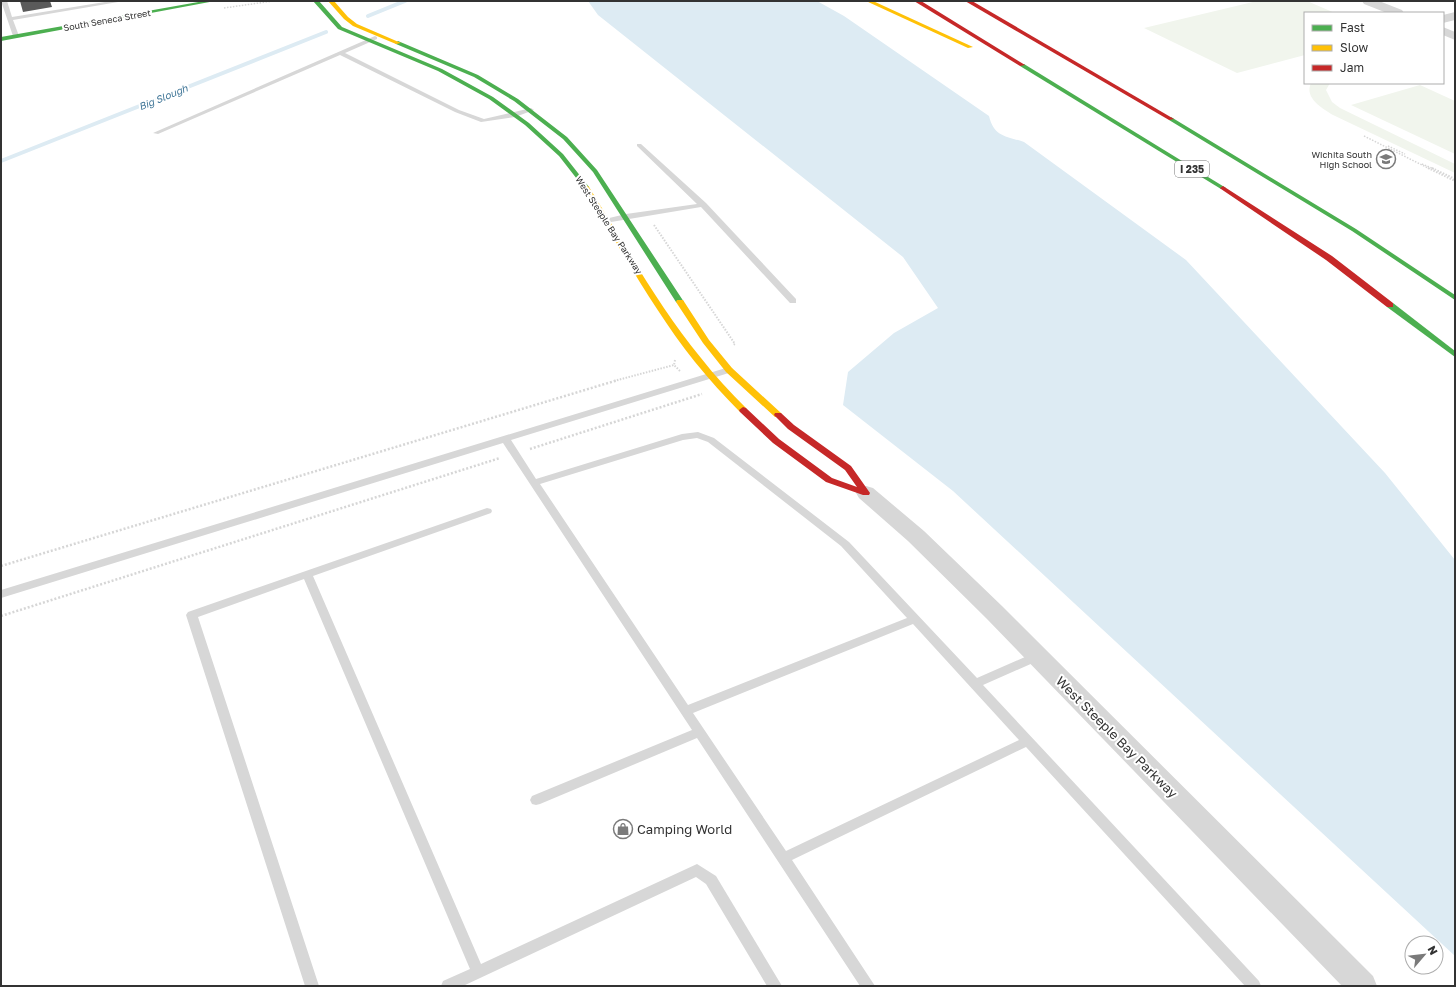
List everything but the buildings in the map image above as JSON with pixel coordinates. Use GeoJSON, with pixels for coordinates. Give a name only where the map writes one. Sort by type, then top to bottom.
{"type":"FeatureCollection","features":[{"type":"Feature","properties":{"kind":"main road","name":"South Seneca Street"},"geometry":{"type":"LineString","coordinates":[[1,39],[198,2],[212,1]]}},
{"type":"Feature","properties":{"kind":"main road","name":"West Steeple Bay Parkway"},"geometry":{"type":"LineString","coordinates":[[316,1],[340,28],[440,70],[491,98],[561,155],[582,181],[608,221],[676,332],[710,376],[770,436],[803,462],[829,480],[866,493]]}},
{"type":"Feature","properties":{"kind":"main road","name":"West Steeple Bay Parkway"},"geometry":{"type":"LineString","coordinates":[[331,1],[346,18],[355,25],[476,76],[531,110],[565,138],[580,153],[626,216],[706,341],[729,370],[791,427],[848,468],[866,493]]}},
{"type":"Feature","properties":{"kind":"main road"},"geometry":{"type":"LineString","coordinates":[[869,1],[1064,90]]}},
{"type":"Feature","properties":{"kind":"main road","name":"I 235"},"geometry":{"type":"LineString","coordinates":[[917,1],[1206,177],[1330,258],[1455,355]]}},
{"type":"Feature","properties":{"kind":"main road"},"geometry":{"type":"LineString","coordinates":[[968,1],[1241,160],[1354,230],[1455,298]]}},
{"type":"Feature","properties":{"kind":"main road"},"geometry":{"type":"LineString","coordinates":[[1004,11],[1066,59]]}},
{"type":"Feature","properties":{"kind":"street"},"geometry":{"type":"LineString","coordinates":[[1368,1],[1396,12]]}},
{"type":"Feature","properties":{"kind":"street"},"geometry":{"type":"LineString","coordinates":[[1444,19],[1455,16]]}},
{"type":"Feature","properties":{"kind":"street"},"geometry":{"type":"LineString","coordinates":[[1444,31],[1455,36]]}},
{"type":"Feature","properties":{"kind":"street","name":"West Steeple Bay Parkway"},"geometry":{"type":"LineString","coordinates":[[866,493],[916,536],[1038,656],[1362,986]]}},
{"type":"Feature","properties":{"kind":"lane"},"geometry":{"type":"LineString","coordinates":[[4,1],[16,36]]}},
{"type":"Feature","properties":{"kind":"lane"},"geometry":{"type":"LineString","coordinates":[[10,19],[121,1]]}},
{"type":"Feature","properties":{"kind":"lane"},"geometry":{"type":"LineString","coordinates":[[156,133],[379,36]]}},
{"type":"Feature","properties":{"kind":"lane"},"geometry":{"type":"LineString","coordinates":[[340,53],[457,111],[483,121],[515,116],[531,110]]}},
{"type":"Feature","properties":{"kind":"lane"},"geometry":{"type":"LineString","coordinates":[[639,145],[703,205],[792,301]]}},
{"type":"Feature","properties":{"kind":"lane"},"geometry":{"type":"LineString","coordinates":[[608,221],[626,216],[703,205]]}},
{"type":"Feature","properties":{"kind":"lane"},"geometry":{"type":"LineString","coordinates":[[1,594],[729,370]]}},
{"type":"Feature","properties":{"kind":"lane"},"geometry":{"type":"LineString","coordinates":[[534,483],[682,436],[698,435],[711,440],[846,544],[1254,986]]}},
{"type":"Feature","properties":{"kind":"lane"},"geometry":{"type":"LineString","coordinates":[[505,439],[698,732],[868,986]]}},
{"type":"Feature","properties":{"kind":"lane"},"geometry":{"type":"LineString","coordinates":[[312,986],[192,615],[488,511]]}},
{"type":"Feature","properties":{"kind":"lane"},"geometry":{"type":"LineString","coordinates":[[307,574],[478,972]]}},
{"type":"Feature","properties":{"kind":"lane"},"geometry":{"type":"LineString","coordinates":[[685,711],[915,619]]}},
{"type":"Feature","properties":{"kind":"lane"},"geometry":{"type":"LineString","coordinates":[[975,684],[1038,656]]}},
{"type":"Feature","properties":{"kind":"lane"},"geometry":{"type":"LineString","coordinates":[[536,800],[698,732]]}},
{"type":"Feature","properties":{"kind":"lane"},"geometry":{"type":"LineString","coordinates":[[783,858],[1028,741]]}},
{"type":"Feature","properties":{"kind":"lane"},"geometry":{"type":"LineString","coordinates":[[448,986],[697,870],[711,880],[775,986]]}},
{"type":"Feature","properties":{"kind":"path"},"geometry":{"type":"LineString","coordinates":[[1364,136],[1455,180]]}},
{"type":"Feature","properties":{"kind":"path"},"geometry":{"type":"LineString","coordinates":[[1373,139],[1405,154],[1402,155]]}},
{"type":"Feature","properties":{"kind":"path"},"geometry":{"type":"LineString","coordinates":[[674,365],[676,358]]}},
{"type":"Feature","properties":{"kind":"path"},"geometry":{"type":"LineString","coordinates":[[1,616],[704,394],[674,365]]}},
{"type":"Feature","properties":{"kind":"path"},"geometry":{"type":"LineString","coordinates":[[1,566],[599,386],[674,365]]}},
{"type":"Feature","properties":{"kind":"shaded area"},"geometry":{"type":"Polygon","coordinates":[[[588,1],[817,1],[844,16],[989,116],[994,128],[1002,135],[1024,142],[1186,260],[1385,473],[1455,560],[1455,956],[1444,946],[1444,935],[1432,935],[953,491],[843,405],[848,372],[894,333],[938,308],[903,257],[598,15],[588,1]]]}},
{"type":"Feature","properties":{"kind":"shaded area"},"geometry":{"type":"Polygon","coordinates":[[[1257,1],[1307,1],[1333,12],[1304,12],[1304,55],[1237,73],[1144,28],[1257,1]]]}},
{"type":"Feature","properties":{"kind":"shaded area"},"geometry":{"type":"Polygon","coordinates":[[[1311,84],[1329,84],[1326,90],[1332,102],[1340,108],[1455,164],[1455,173],[1333,115],[1315,102],[1309,88],[1311,84]]]}},
{"type":"Feature","properties":{"kind":"shaded area"},"geometry":{"type":"Polygon","coordinates":[[[1420,85],[1455,101],[1455,154],[1351,105],[1420,85]]]}},
{"type":"Feature","properties":{"kind":"waterway","name":"Big Slough"},"geometry":{"type":"LineString","coordinates":[[368,16],[405,1]]}},
{"type":"Feature","properties":{"kind":"waterway","name":"Big Slough"},"geometry":{"type":"LineString","coordinates":[[1,161],[326,32]]}},
{"type":"Feature","properties":{"kind":"traffic: fast"},"geometry":{"type":"LineString","coordinates":[[1,39],[212,1]]}},
{"type":"Feature","properties":{"kind":"traffic: fast"},"geometry":{"type":"LineString","coordinates":[[316,1],[340,28],[440,70],[491,98],[527,124],[561,155],[586,187]]}},
{"type":"Feature","properties":{"kind":"traffic: fast"},"geometry":{"type":"LineString","coordinates":[[398,43],[476,76],[516,100],[565,138],[595,171],[680,302]]}},
{"type":"Feature","properties":{"kind":"traffic: fast"},"geometry":{"type":"LineString","coordinates":[[1022,65],[1223,188]]}},
{"type":"Feature","properties":{"kind":"traffic: fast"},"geometry":{"type":"LineString","coordinates":[[1171,119],[1354,230],[1455,298]]}},
{"type":"Feature","properties":{"kind":"traffic: fast"},"geometry":{"type":"LineString","coordinates":[[1390,305],[1455,355]]}},
{"type":"Feature","properties":{"kind":"traffic: slow"},"geometry":{"type":"LineString","coordinates":[[331,1],[346,18],[355,25],[398,43]]}},
{"type":"Feature","properties":{"kind":"traffic: slow"},"geometry":{"type":"LineString","coordinates":[[869,1],[970,47]]}},
{"type":"Feature","properties":{"kind":"traffic: slow"},"geometry":{"type":"LineString","coordinates":[[586,187],[639,275],[677,332],[697,359],[743,410]]}},
{"type":"Feature","properties":{"kind":"traffic: slow"},"geometry":{"type":"LineString","coordinates":[[680,302],[706,341],[729,370],[778,415]]}},
{"type":"Feature","properties":{"kind":"traffic: jam"},"geometry":{"type":"LineString","coordinates":[[917,1],[1022,65]]}},
{"type":"Feature","properties":{"kind":"traffic: jam"},"geometry":{"type":"LineString","coordinates":[[968,1],[1171,119]]}},
{"type":"Feature","properties":{"kind":"traffic: jam"},"geometry":{"type":"LineString","coordinates":[[1223,188],[1329,258],[1390,305]]}},
{"type":"Feature","properties":{"kind":"traffic: jam"},"geometry":{"type":"LineString","coordinates":[[743,410],[776,441],[829,480],[866,493],[848,468],[791,427],[778,415]]}},
{"type":"Feature","properties":{"kind":"place","name":"Wichita South High School"},"geometry":{"type":"Point","coordinates":[1386,159]}},
{"type":"Feature","properties":{"kind":"place","name":"Camping World"},"geometry":{"type":"Point","coordinates":[623,829]}}]}
